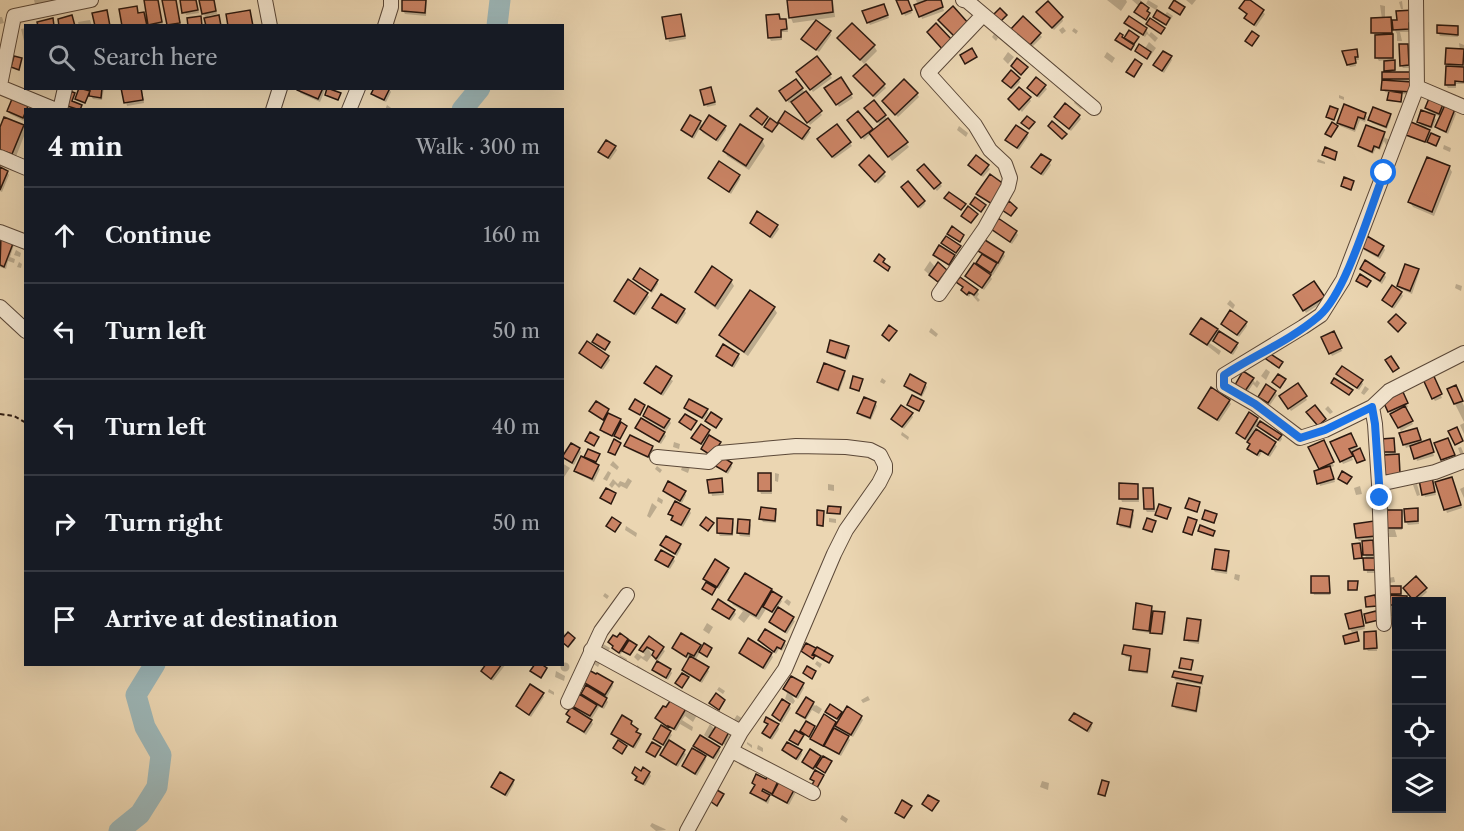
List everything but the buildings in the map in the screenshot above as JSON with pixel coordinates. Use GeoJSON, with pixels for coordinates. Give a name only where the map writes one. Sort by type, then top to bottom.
{"type":"FeatureCollection","features":[{"type":"Feature","properties":{"kind":"street"},"geometry":{"type":"LineString","coordinates":[[53,108],[0,86],[14,16],[91,0]]}},
{"type":"Feature","properties":{"kind":"street"},"geometry":{"type":"LineString","coordinates":[[265,0],[270,24]]}},
{"type":"Feature","properties":{"kind":"street"},"geometry":{"type":"LineString","coordinates":[[386,24],[391,0]]}},
{"type":"Feature","properties":{"kind":"street"},"geometry":{"type":"LineString","coordinates":[[963,0],[1094,108]]}},
{"type":"Feature","properties":{"kind":"street"},"geometry":{"type":"LineString","coordinates":[[1416,0],[1417,87],[1343,280],[1321,315],[1224,375],[1224,386],[1255,404],[1300,438],[1325,430],[1372,407],[1389,391],[1464,352]]}},
{"type":"Feature","properties":{"kind":"street"},"geometry":{"type":"LineString","coordinates":[[939,294],[985,228],[1011,178],[1005,164],[990,150],[975,125],[928,74],[983,15]]}},
{"type":"Feature","properties":{"kind":"street"},"geometry":{"type":"LineString","coordinates":[[1417,87],[1464,107]]}},
{"type":"Feature","properties":{"kind":"street"},"geometry":{"type":"LineString","coordinates":[[59,108],[64,90]]}},
{"type":"Feature","properties":{"kind":"street"},"geometry":{"type":"LineString","coordinates":[[274,108],[279,90]]}},
{"type":"Feature","properties":{"kind":"street"},"geometry":{"type":"LineString","coordinates":[[350,108],[357,90]]}},
{"type":"Feature","properties":{"kind":"street"},"geometry":{"type":"LineString","coordinates":[[0,157],[24,167]]}},
{"type":"Feature","properties":{"kind":"street"},"geometry":{"type":"LineString","coordinates":[[0,232],[24,241]]}},
{"type":"Feature","properties":{"kind":"street"},"geometry":{"type":"LineString","coordinates":[[0,307],[24,329]]}},
{"type":"Feature","properties":{"kind":"street"},"geometry":{"type":"LineString","coordinates":[[1372,407],[1379,484],[1384,624]]}},
{"type":"Feature","properties":{"kind":"street"},"geometry":{"type":"LineString","coordinates":[[657,457],[709,462],[718,453],[796,446],[846,447],[870,450],[884,460],[885,471],[846,530],[785,669],[741,732],[687,831]]}},
{"type":"Feature","properties":{"kind":"street"},"geometry":{"type":"LineString","coordinates":[[1379,484],[1436,472],[1464,461]]}},
{"type":"Feature","properties":{"kind":"street"},"geometry":{"type":"LineString","coordinates":[[568,702],[601,631],[627,595]]}},
{"type":"Feature","properties":{"kind":"street"},"geometry":{"type":"LineString","coordinates":[[591,650],[741,732]]}},
{"type":"Feature","properties":{"kind":"street"},"geometry":{"type":"LineString","coordinates":[[732,751],[813,793]]}},
{"type":"Feature","properties":{"kind":"path"},"geometry":{"type":"LineString","coordinates":[[0,414],[14,416],[24,422]]}},
{"type":"Feature","properties":{"kind":"waterway"},"geometry":{"type":"LineString","coordinates":[[497,24],[500,0]]}},
{"type":"Feature","properties":{"kind":"waterway"},"geometry":{"type":"LineString","coordinates":[[464,108],[478,90]]}},
{"type":"Feature","properties":{"kind":"waterway"},"geometry":{"type":"LineString","coordinates":[[119,831],[140,814],[157,787],[161,755],[145,727],[136,695],[154,666]]}},
{"type":"Feature","properties":{"kind":"route"},"geometry":{"type":"LineString","coordinates":[[1380,498],[1372,407],[1325,430],[1300,438],[1255,404],[1224,386],[1224,375],[1321,315],[1343,280],[1384,173]]}}]}
